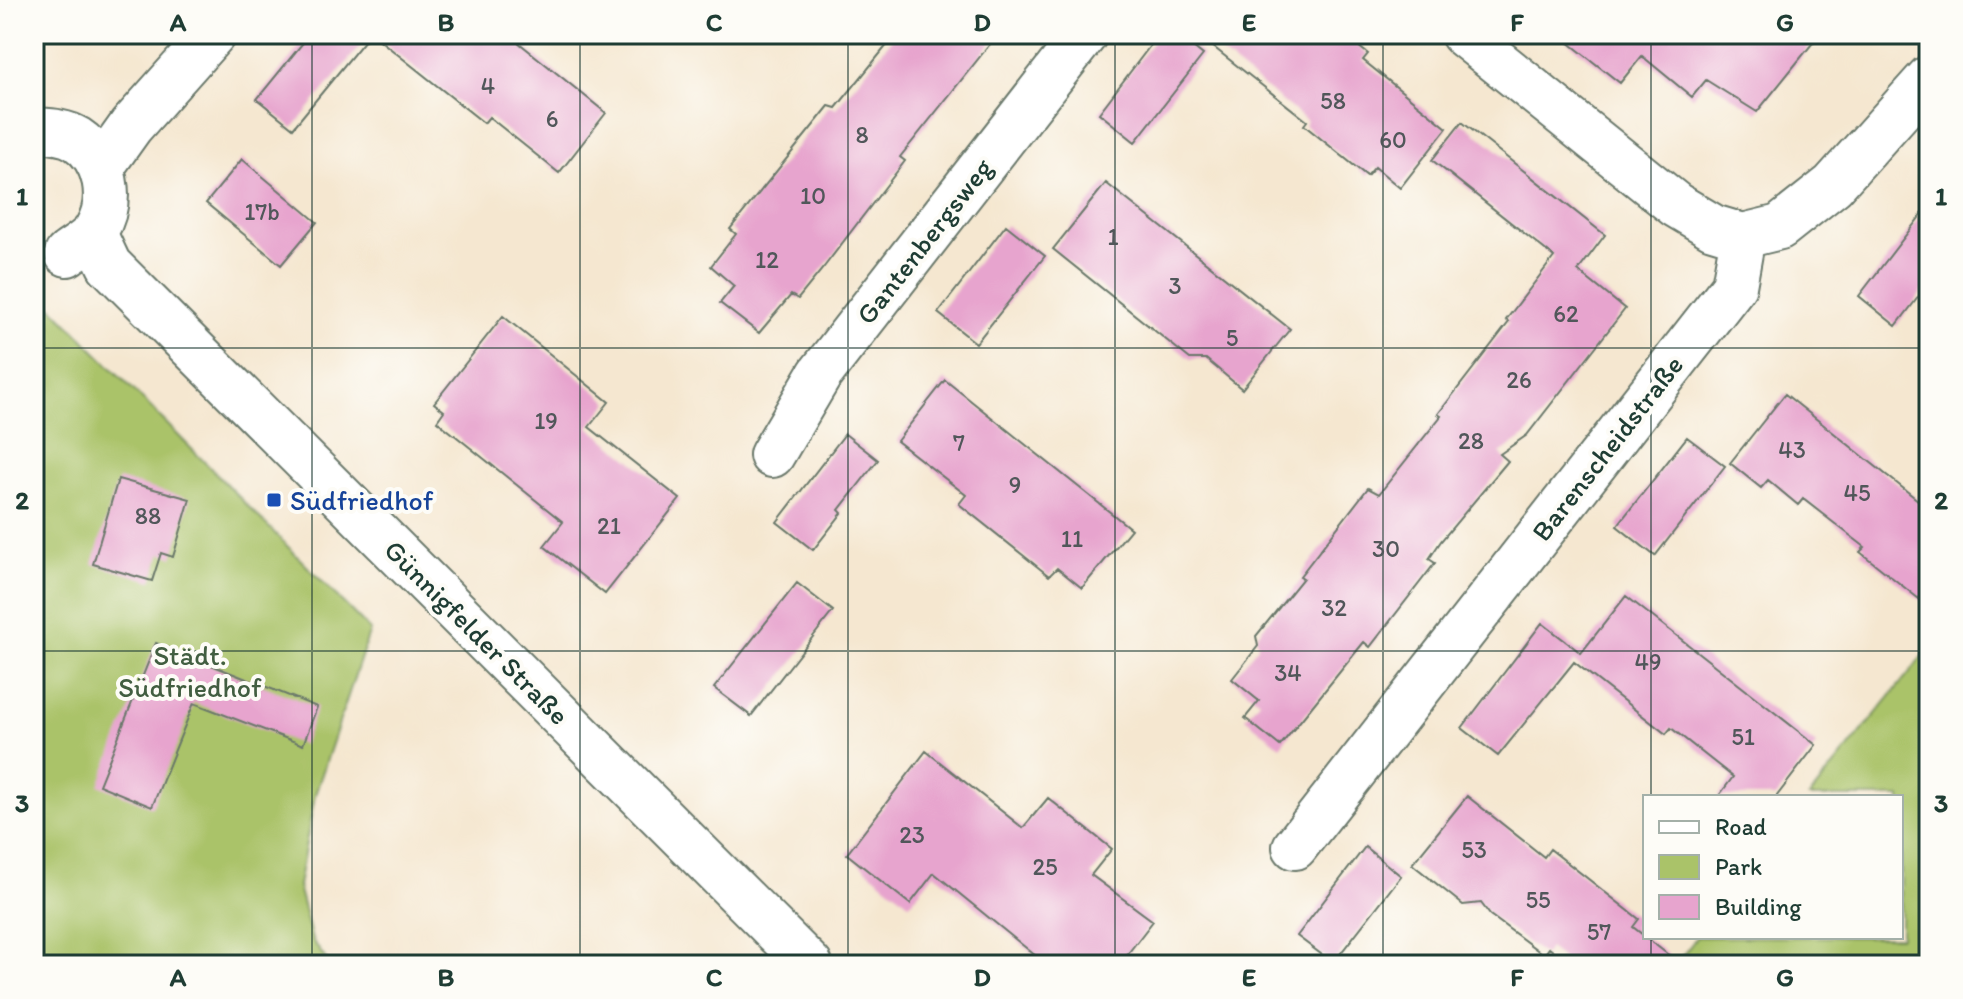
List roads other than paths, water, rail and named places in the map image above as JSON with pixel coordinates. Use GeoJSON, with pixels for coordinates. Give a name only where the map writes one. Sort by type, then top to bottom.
{"type":"FeatureCollection","features":[{"type":"Feature","properties":{"kind":"street"},"geometry":{"type":"LineString","coordinates":[[34,130],[56,131],[89,154],[131,126],[213,34]]}},
{"type":"Feature","properties":{"kind":"street","name":"Gantenbergsweg"},"geometry":{"type":"LineString","coordinates":[[772,455],[820,374],[1085,34]]}},
{"type":"Feature","properties":{"kind":"street"},"geometry":{"type":"LineString","coordinates":[[1463,34],[1676,205],[1713,227],[1743,236],[1780,227],[1833,185],[1929,78]]}},
{"type":"Feature","properties":{"kind":"street","name":"Günnigfelder Straße"},"geometry":{"type":"LineString","coordinates":[[89,154],[107,190],[105,212],[76,252],[810,965]]}},
{"type":"Feature","properties":{"kind":"street","name":"Barenscheidstraße"},"geometry":{"type":"LineString","coordinates":[[1295,847],[1734,286],[1743,236]]}},
{"type":"Feature","properties":{"kind":"place","name":"Südfriedhof"},"geometry":{"type":"Point","coordinates":[274,500]}},
{"type":"Feature","properties":{"kind":"park label","name":"Städt. Südfriedhof"},"geometry":{"type":"Point","coordinates":[190,671]}}]}
